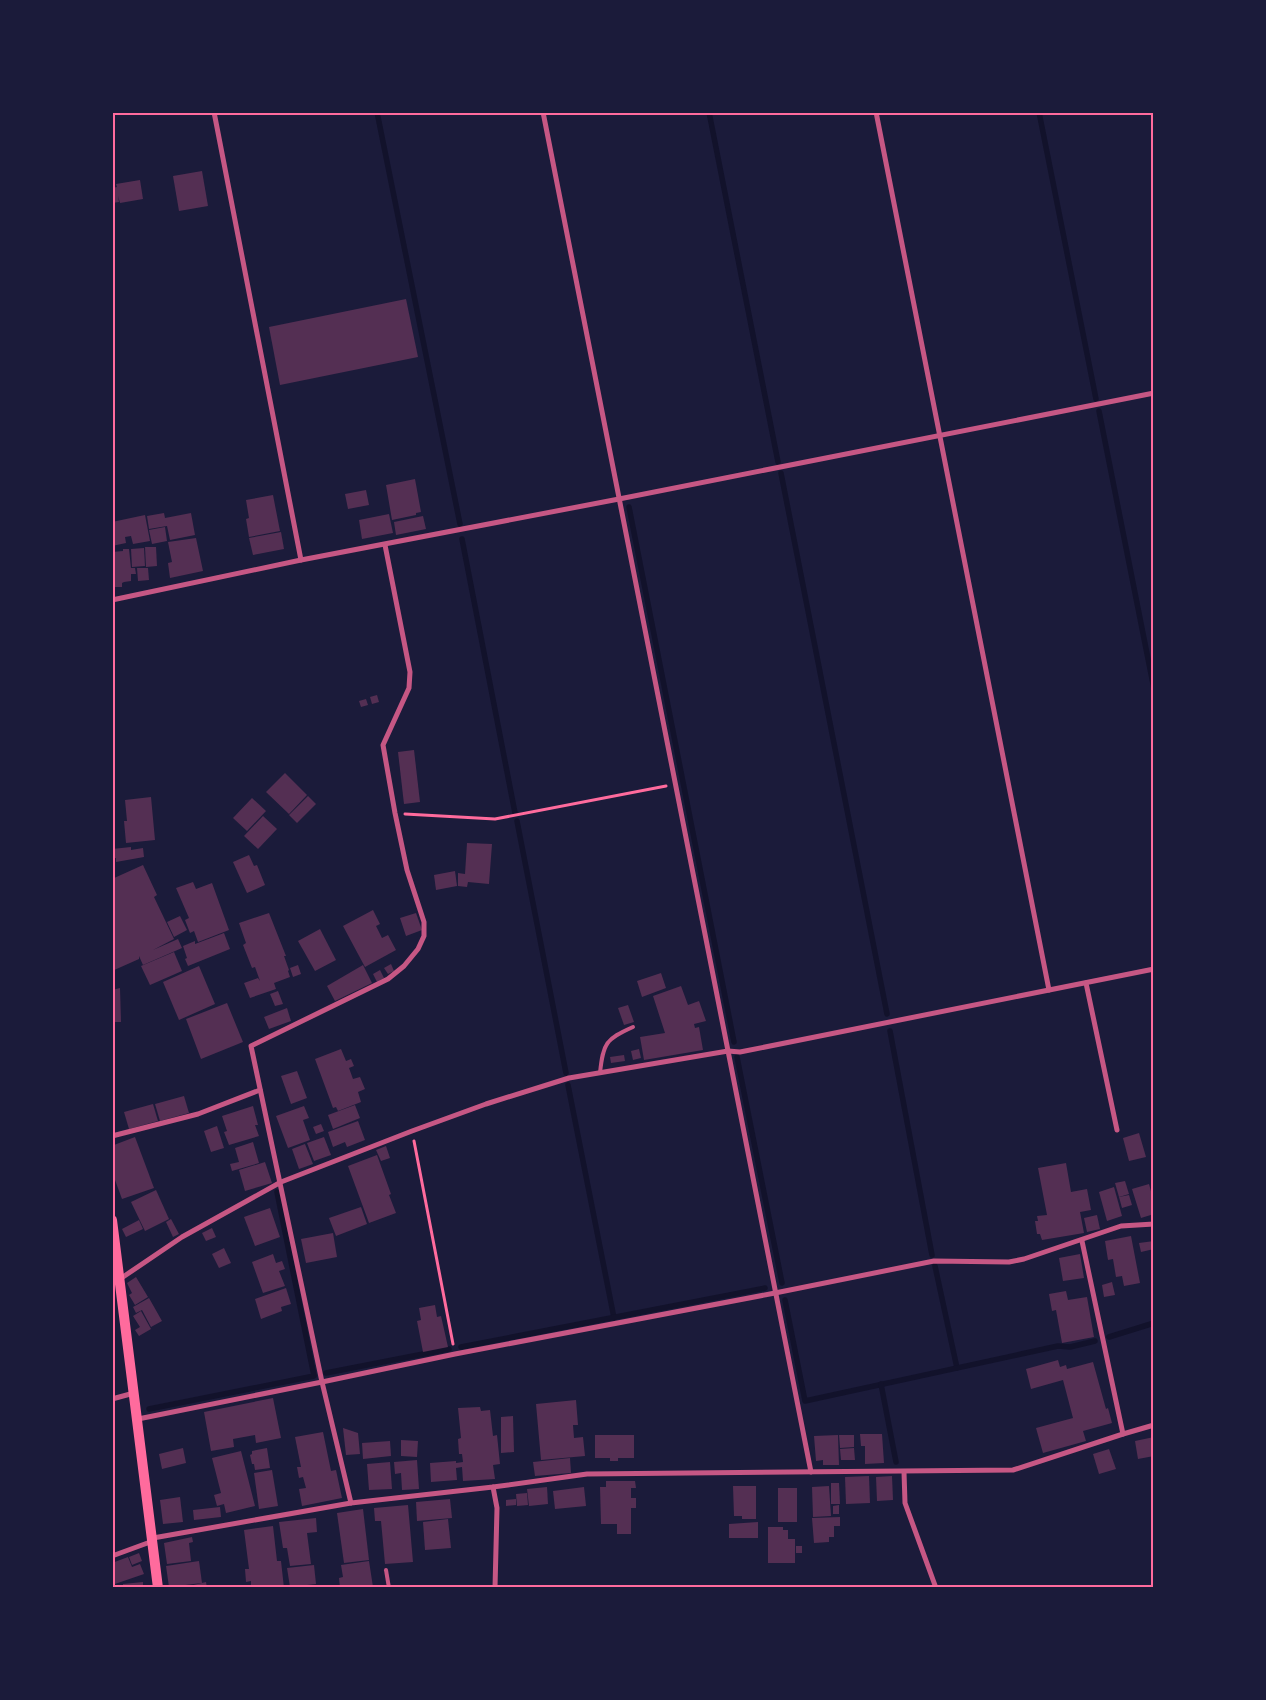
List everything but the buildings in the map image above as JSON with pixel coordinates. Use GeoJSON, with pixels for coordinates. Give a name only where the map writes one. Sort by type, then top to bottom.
{"type":"FeatureCollection","features":[{"type":"Feature","properties":{"kind":"main road"},"geometry":{"type":"LineString","coordinates":[[112,1220],[158,1588]]}},
{"type":"Feature","properties":{"kind":"street"},"geometry":{"type":"LineString","coordinates":[[214,112],[301,560]]}},
{"type":"Feature","properties":{"kind":"street"},"geometry":{"type":"LineString","coordinates":[[543,112],[810,1472]]}},
{"type":"Feature","properties":{"kind":"street"},"geometry":{"type":"LineString","coordinates":[[876,112],[938,435],[1049,990]]}},
{"type":"Feature","properties":{"kind":"street"},"geometry":{"type":"LineString","coordinates":[[112,600],[301,560],[619,500],[1154,393]]}},
{"type":"Feature","properties":{"kind":"street"},"geometry":{"type":"LineString","coordinates":[[351,1502],[322,1382],[251,1046],[388,979],[404,966],[418,949],[424,936],[424,922],[407,870],[383,746],[409,688],[410,672],[385,545]]}},
{"type":"Feature","properties":{"kind":"street"},"geometry":{"type":"LineString","coordinates":[[120,1279],[182,1237],[281,1182],[486,1104],[570,1078],[728,1051],[740,1052],[1154,969]]}},
{"type":"Feature","properties":{"kind":"street"},"geometry":{"type":"LineString","coordinates":[[1086,983],[1117,1130]]}},
{"type":"Feature","properties":{"kind":"street"},"geometry":{"type":"LineString","coordinates":[[112,1136],[198,1114],[260,1090]]}},
{"type":"Feature","properties":{"kind":"street"},"geometry":{"type":"LineString","coordinates":[[138,1419],[455,1354],[934,1261],[1009,1262],[1082,1241],[1121,1226],[1154,1224]]}},
{"type":"Feature","properties":{"kind":"street"},"geometry":{"type":"LineString","coordinates":[[1082,1241],[1123,1434]]}},
{"type":"Feature","properties":{"kind":"street"},"geometry":{"type":"LineString","coordinates":[[112,1399],[134,1393]]}},
{"type":"Feature","properties":{"kind":"street"},"geometry":{"type":"LineString","coordinates":[[112,1556],[153,1540],[351,1502],[493,1487],[587,1474],[1013,1470],[1154,1425]]}},
{"type":"Feature","properties":{"kind":"street"},"geometry":{"type":"LineString","coordinates":[[904,1472],[906,1503],[936,1588]]}},
{"type":"Feature","properties":{"kind":"street"},"geometry":{"type":"LineString","coordinates":[[493,1487],[497,1508],[495,1588]]}},
{"type":"Feature","properties":{"kind":"lane"},"geometry":{"type":"LineString","coordinates":[[600,1073],[602,1055],[608,1042],[615,1035],[634,1026]]}},
{"type":"Feature","properties":{"kind":"lane"},"geometry":{"type":"LineString","coordinates":[[386,1570],[389,1588]]}},
{"type":"Feature","properties":{"kind":"path"},"geometry":{"type":"LineString","coordinates":[[395,813],[495,819],[676,784]]}},
{"type":"Feature","properties":{"kind":"path"},"geometry":{"type":"LineString","coordinates":[[412,1131],[455,1354]]}},
{"type":"Feature","properties":{"kind":"waterway"},"geometry":{"type":"LineString","coordinates":[[377,112],[460,524]]}},
{"type":"Feature","properties":{"kind":"waterway"},"geometry":{"type":"LineString","coordinates":[[709,112],[778,462]]}},
{"type":"Feature","properties":{"kind":"waterway"},"geometry":{"type":"LineString","coordinates":[[1039,112],[1096,399]]}},
{"type":"Feature","properties":{"kind":"waterway"},"geometry":{"type":"LineString","coordinates":[[1099,411],[1154,689]]}},
{"type":"Feature","properties":{"kind":"waterway"},"geometry":{"type":"LineString","coordinates":[[781,473],[887,1014]]}},
{"type":"Feature","properties":{"kind":"waterway"},"geometry":{"type":"LineString","coordinates":[[629,507],[734,1042]]}},
{"type":"Feature","properties":{"kind":"waterway"},"geometry":{"type":"LineString","coordinates":[[462,539],[515,813]]}},
{"type":"Feature","properties":{"kind":"waterway"},"geometry":{"type":"LineString","coordinates":[[517,821],[566,1073]]}},
{"type":"Feature","properties":{"kind":"waterway"},"geometry":{"type":"LineString","coordinates":[[890,1031],[932,1255]]}},
{"type":"Feature","properties":{"kind":"waterway"},"geometry":{"type":"LineString","coordinates":[[737,1057],[782,1283]]}},
{"type":"Feature","properties":{"kind":"waterway"},"geometry":{"type":"LineString","coordinates":[[568,1085],[614,1318]]}},
{"type":"Feature","properties":{"kind":"waterway"},"geometry":{"type":"LineString","coordinates":[[149,1409],[314,1376],[277,1192]]}},
{"type":"Feature","properties":{"kind":"waterway"},"geometry":{"type":"LineString","coordinates":[[935,1266],[957,1368]]}},
{"type":"Feature","properties":{"kind":"waterway"},"geometry":{"type":"LineString","coordinates":[[461,1347],[765,1288]]}},
{"type":"Feature","properties":{"kind":"waterway"},"geometry":{"type":"LineString","coordinates":[[785,1300],[805,1401],[1058,1346],[1070,1347],[1095,1341]]}},
{"type":"Feature","properties":{"kind":"waterway"},"geometry":{"type":"LineString","coordinates":[[1109,1337],[1154,1323]]}},
{"type":"Feature","properties":{"kind":"waterway"},"geometry":{"type":"LineString","coordinates":[[326,1373],[449,1349]]}},
{"type":"Feature","properties":{"kind":"waterway"},"geometry":{"type":"LineString","coordinates":[[881,1384],[896,1462]]}}]}
